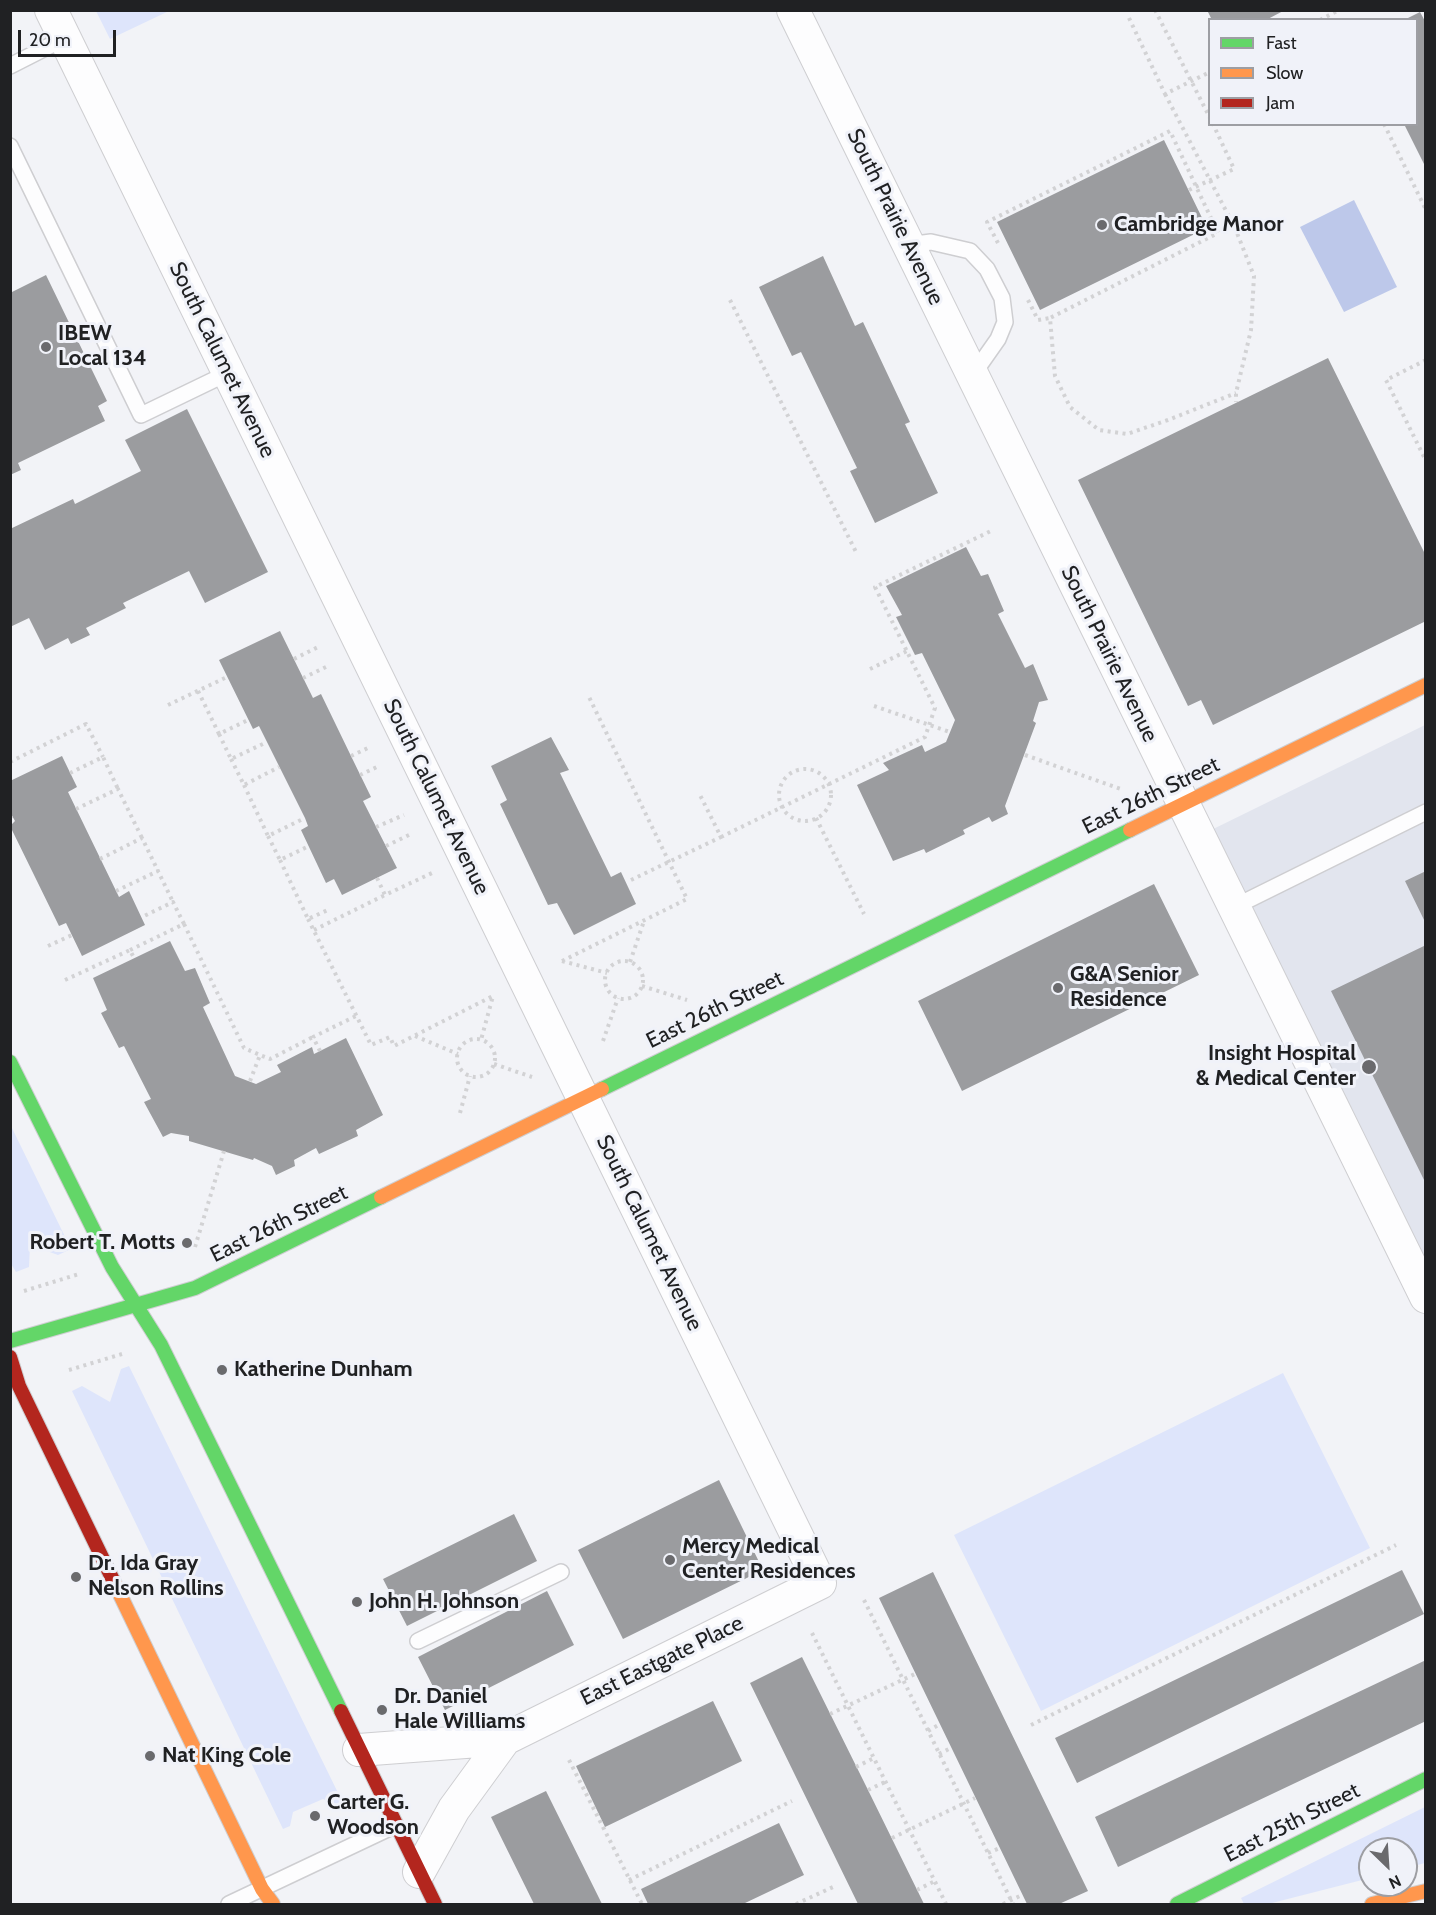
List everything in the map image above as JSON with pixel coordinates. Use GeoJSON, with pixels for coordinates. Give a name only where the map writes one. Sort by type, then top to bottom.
{"type":"FeatureCollection","features":[{"type":"Feature","properties":{"kind":"main road","name":"East 26th Street"},"geometry":{"type":"LineString","coordinates":[[10,1341],[138,1307],[195,1288],[1425,685]]}},
{"type":"Feature","properties":{"kind":"main road"},"geometry":{"type":"LineString","coordinates":[[10,1062],[107,1257],[166,1355],[435,1905]]}},
{"type":"Feature","properties":{"kind":"main road"},"geometry":{"type":"LineString","coordinates":[[10,1357],[19,1386],[261,1888],[273,1905]]}},
{"type":"Feature","properties":{"kind":"main road","name":"East 25th Street"},"geometry":{"type":"LineString","coordinates":[[1178,1905],[1425,1779]]}},
{"type":"Feature","properties":{"kind":"main road"},"geometry":{"type":"LineString","coordinates":[[1372,1905],[1421,1892]]}},
{"type":"Feature","properties":{"kind":"main road"},"geometry":{"type":"LineString","coordinates":[[1390,1905],[1421,1892]]}},
{"type":"Feature","properties":{"kind":"street","name":"South Calumet Avenue"},"geometry":{"type":"LineString","coordinates":[[51,10],[820,1583]]}},
{"type":"Feature","properties":{"kind":"street","name":"South Prairie Avenue"},"geometry":{"type":"LineString","coordinates":[[793,10],[1425,1297]]}},
{"type":"Feature","properties":{"kind":"street","name":"East Eastgate Place"},"geometry":{"type":"LineString","coordinates":[[359,1750],[505,1739],[820,1583]]}},
{"type":"Feature","properties":{"kind":"street","name":"East Eastgate Place"},"geometry":{"type":"LineString","coordinates":[[419,1872],[454,1809],[505,1739]]}},
{"type":"Feature","properties":{"kind":"lane"},"geometry":{"type":"LineString","coordinates":[[10,66],[65,38]]}},
{"type":"Feature","properties":{"kind":"lane"},"geometry":{"type":"LineString","coordinates":[[10,146],[141,415],[228,373]]}},
{"type":"Feature","properties":{"kind":"lane"},"geometry":{"type":"LineString","coordinates":[[908,245],[931,242],[970,251],[987,269],[1002,298],[1005,322],[998,339],[972,376]]}},
{"type":"Feature","properties":{"kind":"lane"},"geometry":{"type":"LineString","coordinates":[[1234,907],[1425,812]]}},
{"type":"Feature","properties":{"kind":"lane"},"geometry":{"type":"LineString","coordinates":[[418,1641],[561,1572]]}},
{"type":"Feature","properties":{"kind":"lane"},"geometry":{"type":"LineString","coordinates":[[229,1905],[396,1825]]}},
{"type":"Feature","properties":{"kind":"path"},"geometry":{"type":"LineString","coordinates":[[1155,10],[1208,116]]}},
{"type":"Feature","properties":{"kind":"path"},"geometry":{"type":"LineString","coordinates":[[1323,18],[1339,10]]}},
{"type":"Feature","properties":{"kind":"path"},"geometry":{"type":"LineString","coordinates":[[1330,14],[1332,18]]}},
{"type":"Feature","properties":{"kind":"path"},"geometry":{"type":"LineString","coordinates":[[1129,18],[1165,94],[1235,228],[1254,276],[1251,330],[1236,393],[1236,402]]}},
{"type":"Feature","properties":{"kind":"path"},"geometry":{"type":"LineString","coordinates":[[1165,94],[1208,72]]}},
{"type":"Feature","properties":{"kind":"path"},"geometry":{"type":"LineString","coordinates":[[1189,190],[1234,169],[1214,126]]}},
{"type":"Feature","properties":{"kind":"path"},"geometry":{"type":"LineString","coordinates":[[1385,126],[1425,210]]}},
{"type":"Feature","properties":{"kind":"path"},"geometry":{"type":"LineString","coordinates":[[1003,253],[987,222],[1170,132],[1218,233],[1050,318],[1038,320],[1024,292]]}},
{"type":"Feature","properties":{"kind":"path"},"geometry":{"type":"LineString","coordinates":[[730,300],[857,554]]}},
{"type":"Feature","properties":{"kind":"path"},"geometry":{"type":"LineString","coordinates":[[1050,318],[1055,376],[1070,407],[1099,430],[1127,434],[1236,393]]}},
{"type":"Feature","properties":{"kind":"path"},"geometry":{"type":"LineString","coordinates":[[1425,360],[1386,380],[1425,461]]}},
{"type":"Feature","properties":{"kind":"path"},"geometry":{"type":"LineString","coordinates":[[631,880],[925,737],[935,708],[875,587],[993,530]]}},
{"type":"Feature","properties":{"kind":"path"},"geometry":{"type":"LineString","coordinates":[[294,659],[320,646]]}},
{"type":"Feature","properties":{"kind":"path"},"geometry":{"type":"LineString","coordinates":[[870,669],[907,651]]}},
{"type":"Feature","properties":{"kind":"path"},"geometry":{"type":"LineString","coordinates":[[303,678],[330,665]]}},
{"type":"Feature","properties":{"kind":"path"},"geometry":{"type":"LineString","coordinates":[[168,705],[227,677]]}},
{"type":"Feature","properties":{"kind":"path"},"geometry":{"type":"LineString","coordinates":[[198,691],[371,1046],[390,1037],[394,1046],[493,996],[481,1040]]}},
{"type":"Feature","properties":{"kind":"path"},"geometry":{"type":"LineString","coordinates":[[588,695],[687,899],[562,961],[607,973]]}},
{"type":"Feature","properties":{"kind":"path"},"geometry":{"type":"LineString","coordinates":[[874,706],[950,732]]}},
{"type":"Feature","properties":{"kind":"path"},"geometry":{"type":"LineString","coordinates":[[219,734],[248,720]]}},
{"type":"Feature","properties":{"kind":"path"},"geometry":{"type":"LineString","coordinates":[[10,762],[86,724],[244,1048],[270,1059],[356,1016]]}},
{"type":"Feature","properties":{"kind":"path"},"geometry":{"type":"LineString","coordinates":[[231,759],[267,742]]}},
{"type":"Feature","properties":{"kind":"path"},"geometry":{"type":"LineString","coordinates":[[351,756],[370,747]]}},
{"type":"Feature","properties":{"kind":"path"},"geometry":{"type":"LineString","coordinates":[[1025,756],[1121,789]]}},
{"type":"Feature","properties":{"kind":"path"},"geometry":{"type":"LineString","coordinates":[[70,773],[103,758]]}},
{"type":"Feature","properties":{"kind":"path"},"geometry":{"type":"LineString","coordinates":[[360,775],[379,766]]}},
{"type":"Feature","properties":{"kind":"path"},"geometry":{"type":"LineString","coordinates":[[244,785],[279,767]]}},
{"type":"Feature","properties":{"kind":"path"},"geometry":{"type":"LineString","coordinates":[[802,769],[818,772],[829,784],[831,792],[828,807],[816,818],[801,821],[786,814],[779,791],[786,776],[793,771],[802,769]]}},
{"type":"Feature","properties":{"kind":"path"},"geometry":{"type":"LineString","coordinates":[[76,809],[118,789]]}},
{"type":"Feature","properties":{"kind":"path"},"geometry":{"type":"LineString","coordinates":[[699,793],[721,837]]}},
{"type":"Feature","properties":{"kind":"path"},"geometry":{"type":"LineString","coordinates":[[376,827],[404,815]]}},
{"type":"Feature","properties":{"kind":"path"},"geometry":{"type":"LineString","coordinates":[[268,836],[305,818]]}},
{"type":"Feature","properties":{"kind":"path"},"geometry":{"type":"LineString","coordinates":[[816,818],[864,914]]}},
{"type":"Feature","properties":{"kind":"path"},"geometry":{"type":"LineString","coordinates":[[386,846],[413,833]]}},
{"type":"Feature","properties":{"kind":"path"},"geometry":{"type":"LineString","coordinates":[[100,859],[142,838]]}},
{"type":"Feature","properties":{"kind":"path"},"geometry":{"type":"LineString","coordinates":[[280,861],[309,846]]}},
{"type":"Feature","properties":{"kind":"path"},"geometry":{"type":"LineString","coordinates":[[117,891],[158,871]]}},
{"type":"Feature","properties":{"kind":"path"},"geometry":{"type":"LineString","coordinates":[[314,930],[432,873]]}},
{"type":"Feature","properties":{"kind":"path"},"geometry":{"type":"LineString","coordinates":[[376,878],[385,895]]}},
{"type":"Feature","properties":{"kind":"path"},"geometry":{"type":"LineString","coordinates":[[142,917],[173,902]]}},
{"type":"Feature","properties":{"kind":"path"},"geometry":{"type":"LineString","coordinates":[[308,919],[330,909]]}},
{"type":"Feature","properties":{"kind":"path"},"geometry":{"type":"LineString","coordinates":[[630,962],[644,921]]}},
{"type":"Feature","properties":{"kind":"path"},"geometry":{"type":"LineString","coordinates":[[65,980],[184,924]]}},
{"type":"Feature","properties":{"kind":"path"},"geometry":{"type":"LineString","coordinates":[[48,946],[72,935]]}},
{"type":"Feature","properties":{"kind":"path"},"geometry":{"type":"LineString","coordinates":[[130,950],[134,958]]}},
{"type":"Feature","properties":{"kind":"path"},"geometry":{"type":"LineString","coordinates":[[607,973],[620,962],[630,962],[639,969],[642,986]]}},
{"type":"Feature","properties":{"kind":"path"},"geometry":{"type":"LineString","coordinates":[[607,973],[608,991],[618,998],[630,998],[642,986]]}},
{"type":"Feature","properties":{"kind":"path"},"geometry":{"type":"LineString","coordinates":[[642,986],[687,1000]]}},
{"type":"Feature","properties":{"kind":"path"},"geometry":{"type":"LineString","coordinates":[[603,1041],[618,998]]}},
{"type":"Feature","properties":{"kind":"path"},"geometry":{"type":"LineString","coordinates":[[414,1036],[458,1054]]}},
{"type":"Feature","properties":{"kind":"path"},"geometry":{"type":"LineString","coordinates":[[313,1037],[320,1051]]}},
{"type":"Feature","properties":{"kind":"path"},"geometry":{"type":"LineString","coordinates":[[481,1040],[491,1047],[494,1064],[487,1073],[470,1076],[458,1065],[458,1054],[467,1042],[481,1040]]}},
{"type":"Feature","properties":{"kind":"path"},"geometry":{"type":"LineString","coordinates":[[250,1081],[260,1055]]}},
{"type":"Feature","properties":{"kind":"path"},"geometry":{"type":"LineString","coordinates":[[494,1064],[532,1077]]}},
{"type":"Feature","properties":{"kind":"path"},"geometry":{"type":"LineString","coordinates":[[460,1113],[470,1076]]}},
{"type":"Feature","properties":{"kind":"path"},"geometry":{"type":"LineString","coordinates":[[195,1247],[224,1151]]}},
{"type":"Feature","properties":{"kind":"path"},"geometry":{"type":"LineString","coordinates":[[24,1291],[82,1273]]}},
{"type":"Feature","properties":{"kind":"path"},"geometry":{"type":"LineString","coordinates":[[69,1370],[122,1354]]}},
{"type":"Feature","properties":{"kind":"path"},"geometry":{"type":"LineString","coordinates":[[1031,1725],[1396,1545]]}},
{"type":"Feature","properties":{"kind":"path"},"geometry":{"type":"LineString","coordinates":[[864,1600],[1012,1903]]}},
{"type":"Feature","properties":{"kind":"path"},"geometry":{"type":"LineString","coordinates":[[812,1633],[946,1905]]}},
{"type":"Feature","properties":{"kind":"path"},"geometry":{"type":"LineString","coordinates":[[830,1714],[915,1674]]}},
{"type":"Feature","properties":{"kind":"path"},"geometry":{"type":"LineString","coordinates":[[928,1731],[940,1724]]}},
{"type":"Feature","properties":{"kind":"path"},"geometry":{"type":"LineString","coordinates":[[939,1754],[951,1748]]}},
{"type":"Feature","properties":{"kind":"path"},"geometry":{"type":"LineString","coordinates":[[856,1767],[874,1758]]}},
{"type":"Feature","properties":{"kind":"path"},"geometry":{"type":"LineString","coordinates":[[569,1760],[642,1905]]}},
{"type":"Feature","properties":{"kind":"path"},"geometry":{"type":"LineString","coordinates":[[868,1790],[885,1782]]}},
{"type":"Feature","properties":{"kind":"path"},"geometry":{"type":"LineString","coordinates":[[892,1838],[975,1798]]}},
{"type":"Feature","properties":{"kind":"path"},"geometry":{"type":"LineString","coordinates":[[629,1880],[792,1801]]}},
{"type":"Feature","properties":{"kind":"path"},"geometry":{"type":"LineString","coordinates":[[988,1853],[999,1848]]}},
{"type":"Feature","properties":{"kind":"path"},"geometry":{"type":"LineString","coordinates":[[917,1890],[935,1881]]}},
{"type":"Feature","properties":{"kind":"path"},"geometry":{"type":"LineString","coordinates":[[796,1905],[833,1887]]}},
{"type":"Feature","properties":{"kind":"path"},"geometry":{"type":"LineString","coordinates":[[1003,1905],[1012,1903],[1023,1895]]}},
{"type":"Feature","properties":{"kind":"shaded area"},"geometry":{"type":"Polygon","coordinates":[[[96,11],[169,11],[110,39],[96,11]]]}},
{"type":"Feature","properties":{"kind":"shaded area"},"geometry":{"type":"Polygon","coordinates":[[[1354,200],[1397,287],[1344,312],[1300,227],[1354,200]]]}},
{"type":"Feature","properties":{"kind":"shaded area","name":"Insight Hospital & Medical Center"},"geometry":{"type":"Polygon","coordinates":[[[1425,725],[1425,1297],[1199,836],[1425,725]]]}},
{"type":"Feature","properties":{"kind":"shaded area"},"geometry":{"type":"Polygon","coordinates":[[[11,1126],[71,1249],[58,1255],[30,1245],[29,1267],[16,1272],[10,1262],[11,1126]]]}},
{"type":"Feature","properties":{"kind":"shaded area"},"geometry":{"type":"Polygon","coordinates":[[[129,1366],[342,1801],[335,1805],[323,1799],[293,1812],[290,1826],[283,1829],[72,1391],[82,1386],[110,1402],[121,1369],[129,1366]]]}},
{"type":"Feature","properties":{"kind":"shaded area"},"geometry":{"type":"Polygon","coordinates":[[[1283,1373],[1370,1548],[1041,1711],[954,1535],[1283,1373]]]}},
{"type":"Feature","properties":{"kind":"shaded area"},"geometry":{"type":"Polygon","coordinates":[[[1425,1807],[1425,1863],[1418,1865],[1418,1837],[1364,1837],[1425,1807]]]}},
{"type":"Feature","properties":{"kind":"shaded area"},"geometry":{"type":"Polygon","coordinates":[[[1358,1840],[1358,1881],[1268,1904],[1244,1904],[1241,1898],[1358,1840]]]}},
{"type":"Feature","properties":{"kind":"building"},"geometry":{"type":"Polygon","coordinates":[[[1207,10],[1285,10],[1270,18],[1211,18],[1207,10]]]}},
{"type":"Feature","properties":{"kind":"building"},"geometry":{"type":"Polygon","coordinates":[[[1420,12],[1426,23],[1426,168],[1405,126],[1418,126],[1418,18],[1408,18],[1420,12]]]}},
{"type":"Feature","properties":{"kind":"building","name":"Cambridge Manor"},"geometry":{"type":"Polygon","coordinates":[[[1164,140],[1207,228],[1040,310],[997,222],[1164,140]]]}},
{"type":"Feature","properties":{"kind":"building"},"geometry":{"type":"Polygon","coordinates":[[[823,256],[855,326],[863,322],[910,422],[905,424],[938,493],[875,523],[850,471],[857,468],[801,352],[792,356],[759,287],[823,256]]]}},
{"type":"Feature","properties":{"kind":"building","name":"IBEW Local 134"},"geometry":{"type":"Polygon","coordinates":[[[46,275],[107,401],[98,406],[105,421],[18,463],[21,470],[10,475],[10,293],[46,275]]]}},
{"type":"Feature","properties":{"kind":"building"},"geometry":{"type":"Polygon","coordinates":[[[1328,358],[1426,556],[1426,621],[1213,725],[1201,700],[1188,706],[1078,480],[1328,358]]]}},
{"type":"Feature","properties":{"kind":"building"},"geometry":{"type":"Polygon","coordinates":[[[187,409],[268,572],[205,603],[189,571],[123,603],[126,608],[86,628],[90,635],[71,644],[68,638],[45,650],[29,618],[10,627],[10,529],[73,499],[75,504],[141,471],[125,440],[187,409]]]}},
{"type":"Feature","properties":{"kind":"building"},"geometry":{"type":"Polygon","coordinates":[[[966,547],[981,576],[988,574],[1004,611],[998,614],[1025,668],[1033,664],[1048,700],[1039,702],[1033,721],[1036,723],[1005,806],[1008,814],[992,822],[989,817],[963,830],[965,834],[926,853],[924,849],[893,861],[857,785],[889,770],[883,763],[922,745],[925,752],[946,742],[955,720],[922,653],[915,655],[896,617],[902,615],[886,586],[966,547]]]}},
{"type":"Feature","properties":{"kind":"building"},"geometry":{"type":"Polygon","coordinates":[[[280,631],[313,698],[321,694],[371,797],[363,801],[397,868],[342,895],[334,879],[326,883],[301,830],[308,826],[305,818],[259,726],[253,729],[219,660],[280,631]]]}},
{"type":"Feature","properties":{"kind":"building"},"geometry":{"type":"Polygon","coordinates":[[[551,737],[569,770],[560,773],[611,877],[621,872],[636,904],[574,935],[557,903],[548,905],[500,804],[507,800],[491,766],[551,737]]]}},
{"type":"Feature","properties":{"kind":"building"},"geometry":{"type":"Polygon","coordinates":[[[62,756],[77,787],[68,792],[119,897],[129,891],[145,925],[82,956],[66,923],[59,926],[10,826],[15,821],[10,812],[10,781],[62,756]]]}},
{"type":"Feature","properties":{"kind":"building"},"geometry":{"type":"Polygon","coordinates":[[[1426,871],[1426,924],[1405,881],[1426,871]]]}},
{"type":"Feature","properties":{"kind":"building","name":"G&A Senior Residence"},"geometry":{"type":"Polygon","coordinates":[[[1154,884],[1199,975],[962,1091],[918,1001],[1154,884]]]}},
{"type":"Feature","properties":{"kind":"building"},"geometry":{"type":"Polygon","coordinates":[[[170,941],[185,971],[195,968],[210,1003],[203,1007],[235,1076],[256,1084],[281,1072],[277,1065],[312,1047],[314,1054],[346,1038],[383,1115],[356,1130],[358,1136],[319,1154],[316,1148],[294,1160],[295,1166],[276,1175],[272,1166],[254,1158],[253,1160],[189,1141],[189,1136],[171,1133],[163,1137],[144,1102],[151,1099],[124,1046],[119,1048],[101,1013],[107,1010],[93,978],[170,941]]]}},
{"type":"Feature","properties":{"kind":"building","name":"Insight Hospital & Medical Center"},"geometry":{"type":"Polygon","coordinates":[[[1426,945],[1426,1184],[1331,991],[1426,945]]]}},
{"type":"Feature","properties":{"kind":"building","name":"Mercy Medical Center Residences"},"geometry":{"type":"Polygon","coordinates":[[[719,1480],[763,1570],[623,1639],[578,1550],[719,1480]]]}},
{"type":"Feature","properties":{"kind":"building"},"geometry":{"type":"Polygon","coordinates":[[[514,1514],[537,1561],[407,1626],[383,1579],[514,1514]]]}},
{"type":"Feature","properties":{"kind":"building"},"geometry":{"type":"Polygon","coordinates":[[[1402,1570],[1424,1614],[1077,1783],[1055,1738],[1402,1570]]]}},
{"type":"Feature","properties":{"kind":"building"},"geometry":{"type":"Polygon","coordinates":[[[933,1572],[1088,1891],[1059,1904],[1027,1904],[879,1598],[933,1572]]]}},
{"type":"Feature","properties":{"kind":"building"},"geometry":{"type":"Polygon","coordinates":[[[547,1591],[574,1645],[445,1710],[418,1657],[547,1591]]]}},
{"type":"Feature","properties":{"kind":"building"},"geometry":{"type":"Polygon","coordinates":[[[802,1657],[924,1904],[858,1904],[750,1683],[802,1657]]]}},
{"type":"Feature","properties":{"kind":"building"},"geometry":{"type":"Polygon","coordinates":[[[1426,1660],[1426,1721],[1118,1867],[1095,1817],[1426,1660]]]}},
{"type":"Feature","properties":{"kind":"building"},"geometry":{"type":"Polygon","coordinates":[[[713,1701],[742,1761],[605,1827],[576,1766],[713,1701]]]}},
{"type":"Feature","properties":{"kind":"building"},"geometry":{"type":"Polygon","coordinates":[[[546,1791],[602,1904],[534,1904],[491,1817],[546,1791]]]}},
{"type":"Feature","properties":{"kind":"building"},"geometry":{"type":"Polygon","coordinates":[[[779,1823],[804,1875],[743,1904],[648,1904],[641,1889],[779,1823]]]}},
{"type":"Feature","properties":{"kind":"traffic: fast"},"geometry":{"type":"LineString","coordinates":[[602,1089],[1130,830]]}},
{"type":"Feature","properties":{"kind":"traffic: fast"},"geometry":{"type":"LineString","coordinates":[[10,1062],[112,1267],[161,1345],[341,1711]]}},
{"type":"Feature","properties":{"kind":"traffic: fast"},"geometry":{"type":"LineString","coordinates":[[10,1341],[195,1288],[381,1197]]}},
{"type":"Feature","properties":{"kind":"traffic: fast"},"geometry":{"type":"LineString","coordinates":[[1177,1904],[1426,1779]]}},
{"type":"Feature","properties":{"kind":"traffic: slow"},"geometry":{"type":"LineString","coordinates":[[1130,830],[1426,685]]}},
{"type":"Feature","properties":{"kind":"traffic: slow"},"geometry":{"type":"LineString","coordinates":[[381,1197],[602,1089]]}},
{"type":"Feature","properties":{"kind":"traffic: slow"},"geometry":{"type":"LineString","coordinates":[[113,1580],[262,1889],[273,1904]]}},
{"type":"Feature","properties":{"kind":"traffic: slow"},"geometry":{"type":"LineString","coordinates":[[1372,1904],[1426,1891]]}},
{"type":"Feature","properties":{"kind":"traffic: jam"},"geometry":{"type":"LineString","coordinates":[[10,1357],[19,1386],[113,1580]]}},
{"type":"Feature","properties":{"kind":"traffic: jam"},"geometry":{"type":"LineString","coordinates":[[341,1711],[435,1904]]}},
{"type":"Feature","properties":{"kind":"place","name":"Cambridge Manor"},"geometry":{"type":"Point","coordinates":[1102,225]}},
{"type":"Feature","properties":{"kind":"place","name":"IBEW Local 134"},"geometry":{"type":"Point","coordinates":[46,347]}},
{"type":"Feature","properties":{"kind":"place","name":"G&A Senior Residence"},"geometry":{"type":"Point","coordinates":[1058,988]}},
{"type":"Feature","properties":{"kind":"place","name":"Insight Hospital & Medical Center"},"geometry":{"type":"Point","coordinates":[1369,1067]}},
{"type":"Feature","properties":{"kind":"place","name":"Robert T. Motts"},"geometry":{"type":"Point","coordinates":[187,1243]}},
{"type":"Feature","properties":{"kind":"place","name":"Katherine Dunham"},"geometry":{"type":"Point","coordinates":[222,1370]}},
{"type":"Feature","properties":{"kind":"place","name":"Mercy Medical Center Residences"},"geometry":{"type":"Point","coordinates":[670,1560]}},
{"type":"Feature","properties":{"kind":"place","name":"Dr. Ida Gray Nelson Rollins"},"geometry":{"type":"Point","coordinates":[76,1577]}},
{"type":"Feature","properties":{"kind":"place","name":"John H. Johnson"},"geometry":{"type":"Point","coordinates":[357,1602]}},
{"type":"Feature","properties":{"kind":"place","name":"Dr. Daniel Hale Williams"},"geometry":{"type":"Point","coordinates":[382,1710]}},
{"type":"Feature","properties":{"kind":"place","name":"Nat King Cole"},"geometry":{"type":"Point","coordinates":[150,1756]}},
{"type":"Feature","properties":{"kind":"place","name":"Carter G. Woodson"},"geometry":{"type":"Point","coordinates":[315,1816]}}]}
